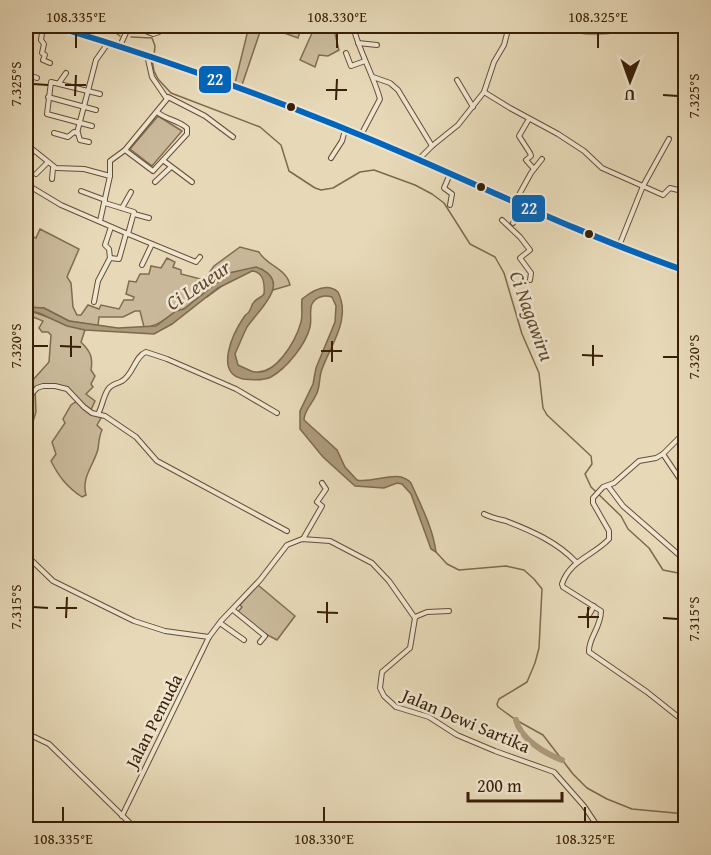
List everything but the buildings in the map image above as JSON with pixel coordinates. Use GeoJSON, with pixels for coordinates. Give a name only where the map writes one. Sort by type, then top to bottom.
{"type":"FeatureCollection","features":[{"type":"Feature","properties":{"kind":"highway"},"geometry":{"type":"LineString","coordinates":[[54,26],[151,56],[270,100],[419,160],[619,246],[686,271]]}},
{"type":"Feature","properties":{"kind":"street"},"geometry":{"type":"LineString","coordinates":[[43,26],[41,40],[44,44],[43,60],[50,63]]}},
{"type":"Feature","properties":{"kind":"street"},"geometry":{"type":"LineString","coordinates":[[120,46],[134,26],[156,34],[162,26]]}},
{"type":"Feature","properties":{"kind":"street"},"geometry":{"type":"LineString","coordinates":[[353,26],[357,43],[373,77],[380,99],[360,136]]}},
{"type":"Feature","properties":{"kind":"street"},"geometry":{"type":"LineString","coordinates":[[419,160],[432,146],[453,130],[484,92],[496,58],[504,45],[509,26]]}},
{"type":"Feature","properties":{"kind":"street"},"geometry":{"type":"LineString","coordinates":[[89,142],[80,140],[77,133],[79,123],[96,60],[109,42]]}},
{"type":"Feature","properties":{"kind":"street"},"geometry":{"type":"LineString","coordinates":[[357,43],[376,45]]}},
{"type":"Feature","properties":{"kind":"street"},"geometry":{"type":"LineString","coordinates":[[346,53],[351,66],[365,61]]}},
{"type":"Feature","properties":{"kind":"street"},"geometry":{"type":"LineString","coordinates":[[151,56],[152,77],[167,97],[198,112],[233,137]]}},
{"type":"Feature","properties":{"kind":"street"},"geometry":{"type":"LineString","coordinates":[[59,83],[66,73]]}},
{"type":"Feature","properties":{"kind":"street"},"geometry":{"type":"LineString","coordinates":[[26,74],[36,78]]}},
{"type":"Feature","properties":{"kind":"street"},"geometry":{"type":"LineString","coordinates":[[373,77],[390,83],[399,90],[432,146]]}},
{"type":"Feature","properties":{"kind":"street"},"geometry":{"type":"LineString","coordinates":[[457,80],[473,107]]}},
{"type":"Feature","properties":{"kind":"street"},"geometry":{"type":"LineString","coordinates":[[92,126],[47,114],[51,82],[100,94]]}},
{"type":"Feature","properties":{"kind":"street"},"geometry":{"type":"LineString","coordinates":[[484,92],[558,134],[584,151],[602,168],[663,195],[670,188],[686,192]]}},
{"type":"Feature","properties":{"kind":"street"},"geometry":{"type":"LineString","coordinates":[[48,97],[96,110]]}},
{"type":"Feature","properties":{"kind":"street"},"geometry":{"type":"LineString","coordinates":[[100,221],[110,176],[110,161],[125,150],[167,97]]}},
{"type":"Feature","properties":{"kind":"street"},"geometry":{"type":"LineString","coordinates":[[125,150],[152,171],[164,161],[187,134],[187,128],[170,121],[157,112]]}},
{"type":"Feature","properties":{"kind":"street"},"geometry":{"type":"LineString","coordinates":[[530,119],[519,136],[531,153],[526,160],[534,169]]}},
{"type":"Feature","properties":{"kind":"street"},"geometry":{"type":"LineString","coordinates":[[331,158],[342,141],[345,130]]}},
{"type":"Feature","properties":{"kind":"street"},"geometry":{"type":"LineString","coordinates":[[54,133],[68,137],[73,132],[77,133]]}},
{"type":"Feature","properties":{"kind":"street"},"geometry":{"type":"LineString","coordinates":[[619,246],[644,186],[669,139]]}},
{"type":"Feature","properties":{"kind":"street"},"geometry":{"type":"LineString","coordinates":[[26,144],[53,167],[84,169],[110,176]]}},
{"type":"Feature","properties":{"kind":"street"},"geometry":{"type":"LineString","coordinates":[[515,202],[542,159]]}},
{"type":"Feature","properties":{"kind":"street"},"geometry":{"type":"LineString","coordinates":[[164,161],[192,182]]}},
{"type":"Feature","properties":{"kind":"street"},"geometry":{"type":"LineString","coordinates":[[36,174],[47,163]]}},
{"type":"Feature","properties":{"kind":"street"},"geometry":{"type":"LineString","coordinates":[[52,179],[53,167]]}},
{"type":"Feature","properties":{"kind":"street"},"geometry":{"type":"LineString","coordinates":[[155,182],[171,167]]}},
{"type":"Feature","properties":{"kind":"street"},"geometry":{"type":"LineString","coordinates":[[450,174],[444,188],[452,194],[450,205]]}},
{"type":"Feature","properties":{"kind":"street"},"geometry":{"type":"LineString","coordinates":[[26,186],[61,205],[127,234],[196,262],[200,257]]}},
{"type":"Feature","properties":{"kind":"street"},"geometry":{"type":"LineString","coordinates":[[81,191],[134,214],[149,218]]}},
{"type":"Feature","properties":{"kind":"street"},"geometry":{"type":"LineString","coordinates":[[122,208],[131,192]]}},
{"type":"Feature","properties":{"kind":"street"},"geometry":{"type":"LineString","coordinates":[[513,223],[522,205]]}},
{"type":"Feature","properties":{"kind":"street"},"geometry":{"type":"LineString","coordinates":[[110,258],[119,259],[134,214]]}},
{"type":"Feature","properties":{"kind":"street"},"geometry":{"type":"LineString","coordinates":[[502,220],[530,250],[519,257],[531,273],[530,280]]}},
{"type":"Feature","properties":{"kind":"street"},"geometry":{"type":"LineString","coordinates":[[94,302],[98,281],[110,258],[109,249],[105,245],[111,227]]}},
{"type":"Feature","properties":{"kind":"street"},"geometry":{"type":"LineString","coordinates":[[142,265],[152,244]]}},
{"type":"Feature","properties":{"kind":"street"},"geometry":{"type":"LineString","coordinates":[[686,309],[682,327],[685,410],[680,437],[663,454],[656,458],[639,461],[621,478],[603,487],[597,493],[593,503],[609,531],[609,537],[599,548],[576,562],[568,570],[562,585],[601,611],[600,622],[589,652],[686,723]]}},
{"type":"Feature","properties":{"kind":"street"},"geometry":{"type":"LineString","coordinates":[[98,414],[107,391],[115,383],[123,381],[134,368],[141,354],[146,352],[167,358],[236,389],[277,413]]}},
{"type":"Feature","properties":{"kind":"street"},"geometry":{"type":"LineString","coordinates":[[26,398],[37,388],[43,386],[63,387],[71,391],[84,407],[136,437],[157,461],[287,531]]}},
{"type":"Feature","properties":{"kind":"street"},"geometry":{"type":"LineString","coordinates":[[663,454],[686,488]]}},
{"type":"Feature","properties":{"kind":"street"},"geometry":{"type":"LineString","coordinates":[[303,539],[322,506],[317,502],[326,489],[322,483]]}},
{"type":"Feature","properties":{"kind":"street"},"geometry":{"type":"LineString","coordinates":[[608,486],[625,508],[686,561]]}},
{"type":"Feature","properties":{"kind":"street"},"geometry":{"type":"LineString","coordinates":[[484,514],[525,529],[554,543],[576,562]]}},
{"type":"Feature","properties":{"kind":"street"},"geometry":{"type":"LineString","coordinates":[[26,555],[53,580],[134,621],[165,631],[209,637],[260,580],[287,545],[303,539],[330,541],[372,563],[389,581],[415,617],[427,612],[448,611]]}},
{"type":"Feature","properties":{"kind":"street"},"geometry":{"type":"LineString","coordinates":[[589,615],[594,606]]}},
{"type":"Feature","properties":{"kind":"street"},"geometry":{"type":"LineString","coordinates":[[233,610],[265,636],[261,642]]}},
{"type":"Feature","properties":{"kind":"street","name":"Jalan Dewi Sartika"},"geometry":{"type":"LineString","coordinates":[[415,617],[410,648],[382,672],[380,688],[384,696],[396,707],[429,717],[457,735],[554,772],[584,806],[600,830]]}},
{"type":"Feature","properties":{"kind":"street"},"geometry":{"type":"LineString","coordinates":[[220,623],[244,640]]}},
{"type":"Feature","properties":{"kind":"street","name":"Jalan Pemuda"},"geometry":{"type":"LineString","coordinates":[[122,816],[209,637]]}},
{"type":"Feature","properties":{"kind":"street"},"geometry":{"type":"LineString","coordinates":[[26,733],[49,744],[137,830]]}},
{"type":"Feature","properties":{"kind":"shaded area"},"geometry":{"type":"Polygon","coordinates":[[[249,26],[262,26],[242,85],[235,83],[249,26]]]}},
{"type":"Feature","properties":{"kind":"shaded area"},"geometry":{"type":"Polygon","coordinates":[[[265,26],[333,26],[339,50],[328,56],[319,55],[315,67],[300,60],[312,33],[301,28],[298,38],[265,26]]]}},
{"type":"Feature","properties":{"kind":"shaded area"},"geometry":{"type":"Polygon","coordinates":[[[158,116],[182,131],[152,166],[130,149],[158,116]]]}},
{"type":"Feature","properties":{"kind":"shaded area"},"geometry":{"type":"Polygon","coordinates":[[[40,229],[79,249],[67,277],[71,283],[73,307],[77,315],[81,315],[88,305],[99,309],[101,305],[119,309],[124,300],[133,300],[134,297],[126,294],[129,281],[136,282],[140,274],[149,274],[151,266],[161,268],[167,258],[175,262],[173,267],[181,270],[181,274],[204,280],[214,266],[240,247],[259,252],[285,275],[290,285],[273,290],[272,283],[262,269],[229,273],[184,309],[150,326],[144,327],[140,311],[123,317],[99,317],[98,326],[69,321],[44,308],[26,307],[26,237],[27,234],[36,238],[40,229]]]}},
{"type":"Feature","properties":{"kind":"shaded area"},"geometry":{"type":"Polygon","coordinates":[[[256,267],[267,273],[273,280],[273,288],[265,304],[244,333],[235,354],[238,365],[260,372],[276,364],[289,348],[298,330],[302,319],[302,299],[324,288],[338,292],[342,302],[341,323],[321,372],[319,387],[304,420],[337,450],[345,467],[357,480],[399,477],[411,483],[429,526],[436,552],[431,549],[411,494],[402,484],[397,483],[384,488],[355,486],[323,457],[300,429],[300,411],[313,384],[316,368],[335,322],[336,306],[332,297],[321,297],[314,301],[311,306],[311,324],[308,334],[289,362],[271,377],[257,380],[243,379],[234,375],[229,369],[228,361],[231,342],[240,324],[253,303],[264,294],[262,279],[256,272],[252,271],[218,288],[172,324],[154,334],[85,330],[67,326],[39,313],[26,310],[26,307],[44,308],[69,321],[118,328],[156,326],[176,311],[184,309],[229,273],[256,267]]]}},
{"type":"Feature","properties":{"kind":"shaded area"},"geometry":{"type":"Polygon","coordinates":[[[26,310],[85,330],[81,342],[90,355],[91,370],[95,376],[91,384],[93,387],[86,394],[95,401],[90,412],[101,418],[97,425],[102,430],[98,449],[85,482],[86,495],[82,497],[64,481],[51,461],[56,454],[52,442],[65,423],[63,419],[71,405],[77,401],[64,387],[49,385],[35,388],[36,412],[31,428],[26,426],[26,377],[32,381],[49,362],[51,335],[48,332],[42,332],[39,328],[43,321],[26,314],[26,310]]]}},
{"type":"Feature","properties":{"kind":"shaded area"},"geometry":{"type":"Polygon","coordinates":[[[258,585],[295,616],[277,640],[258,630],[238,612],[242,607],[240,605],[258,585]]]}},
{"type":"Feature","properties":{"kind":"waterway","name":"Ci Nagawiru"},"geometry":{"type":"LineString","coordinates":[[106,26],[120,36]]}},
{"type":"Feature","properties":{"kind":"waterway"},"geometry":{"type":"LineString","coordinates":[[571,26],[573,29],[595,32],[630,26]]}},
{"type":"Feature","properties":{"kind":"waterway","name":"Ci Nagawiru"},"geometry":{"type":"LineString","coordinates":[[131,37],[152,38],[155,46],[154,56]]}},
{"type":"Feature","properties":{"kind":"waterway","name":"Ci Nagawiru"},"geometry":{"type":"LineString","coordinates":[[152,60],[158,79],[171,93],[260,127],[281,145],[289,171],[315,188],[321,190],[333,188],[360,172],[374,170],[415,185],[444,203],[470,244],[495,257],[504,273],[522,334],[539,373],[543,408],[547,415],[591,456],[592,464],[585,474],[591,487],[621,516],[628,529],[649,548],[663,570],[678,573],[686,582]]}},
{"type":"Feature","properties":{"kind":"waterway","name":"Ci Leueur"},"geometry":{"type":"LineString","coordinates":[[207,297],[222,286]]}},
{"type":"Feature","properties":{"kind":"waterway","name":"Ci Leueur"},"geometry":{"type":"LineString","coordinates":[[436,552],[447,564],[459,570],[506,566],[524,570],[542,589],[539,648],[535,663],[527,682],[499,699],[498,707],[543,735],[573,774],[587,788],[632,809],[686,814]]}},
{"type":"Feature","properties":{"kind":"waterway","name":"Ci Leueur"},"geometry":{"type":"LineString","coordinates":[[516,720],[518,727],[528,739],[541,750],[562,760]]}},
{"type":"Feature","properties":{"kind":"transit line","name":"22"},"geometry":{"type":"LineString","coordinates":[[54,26],[146,55],[283,104],[373,140],[584,232],[686,271]]}}]}
